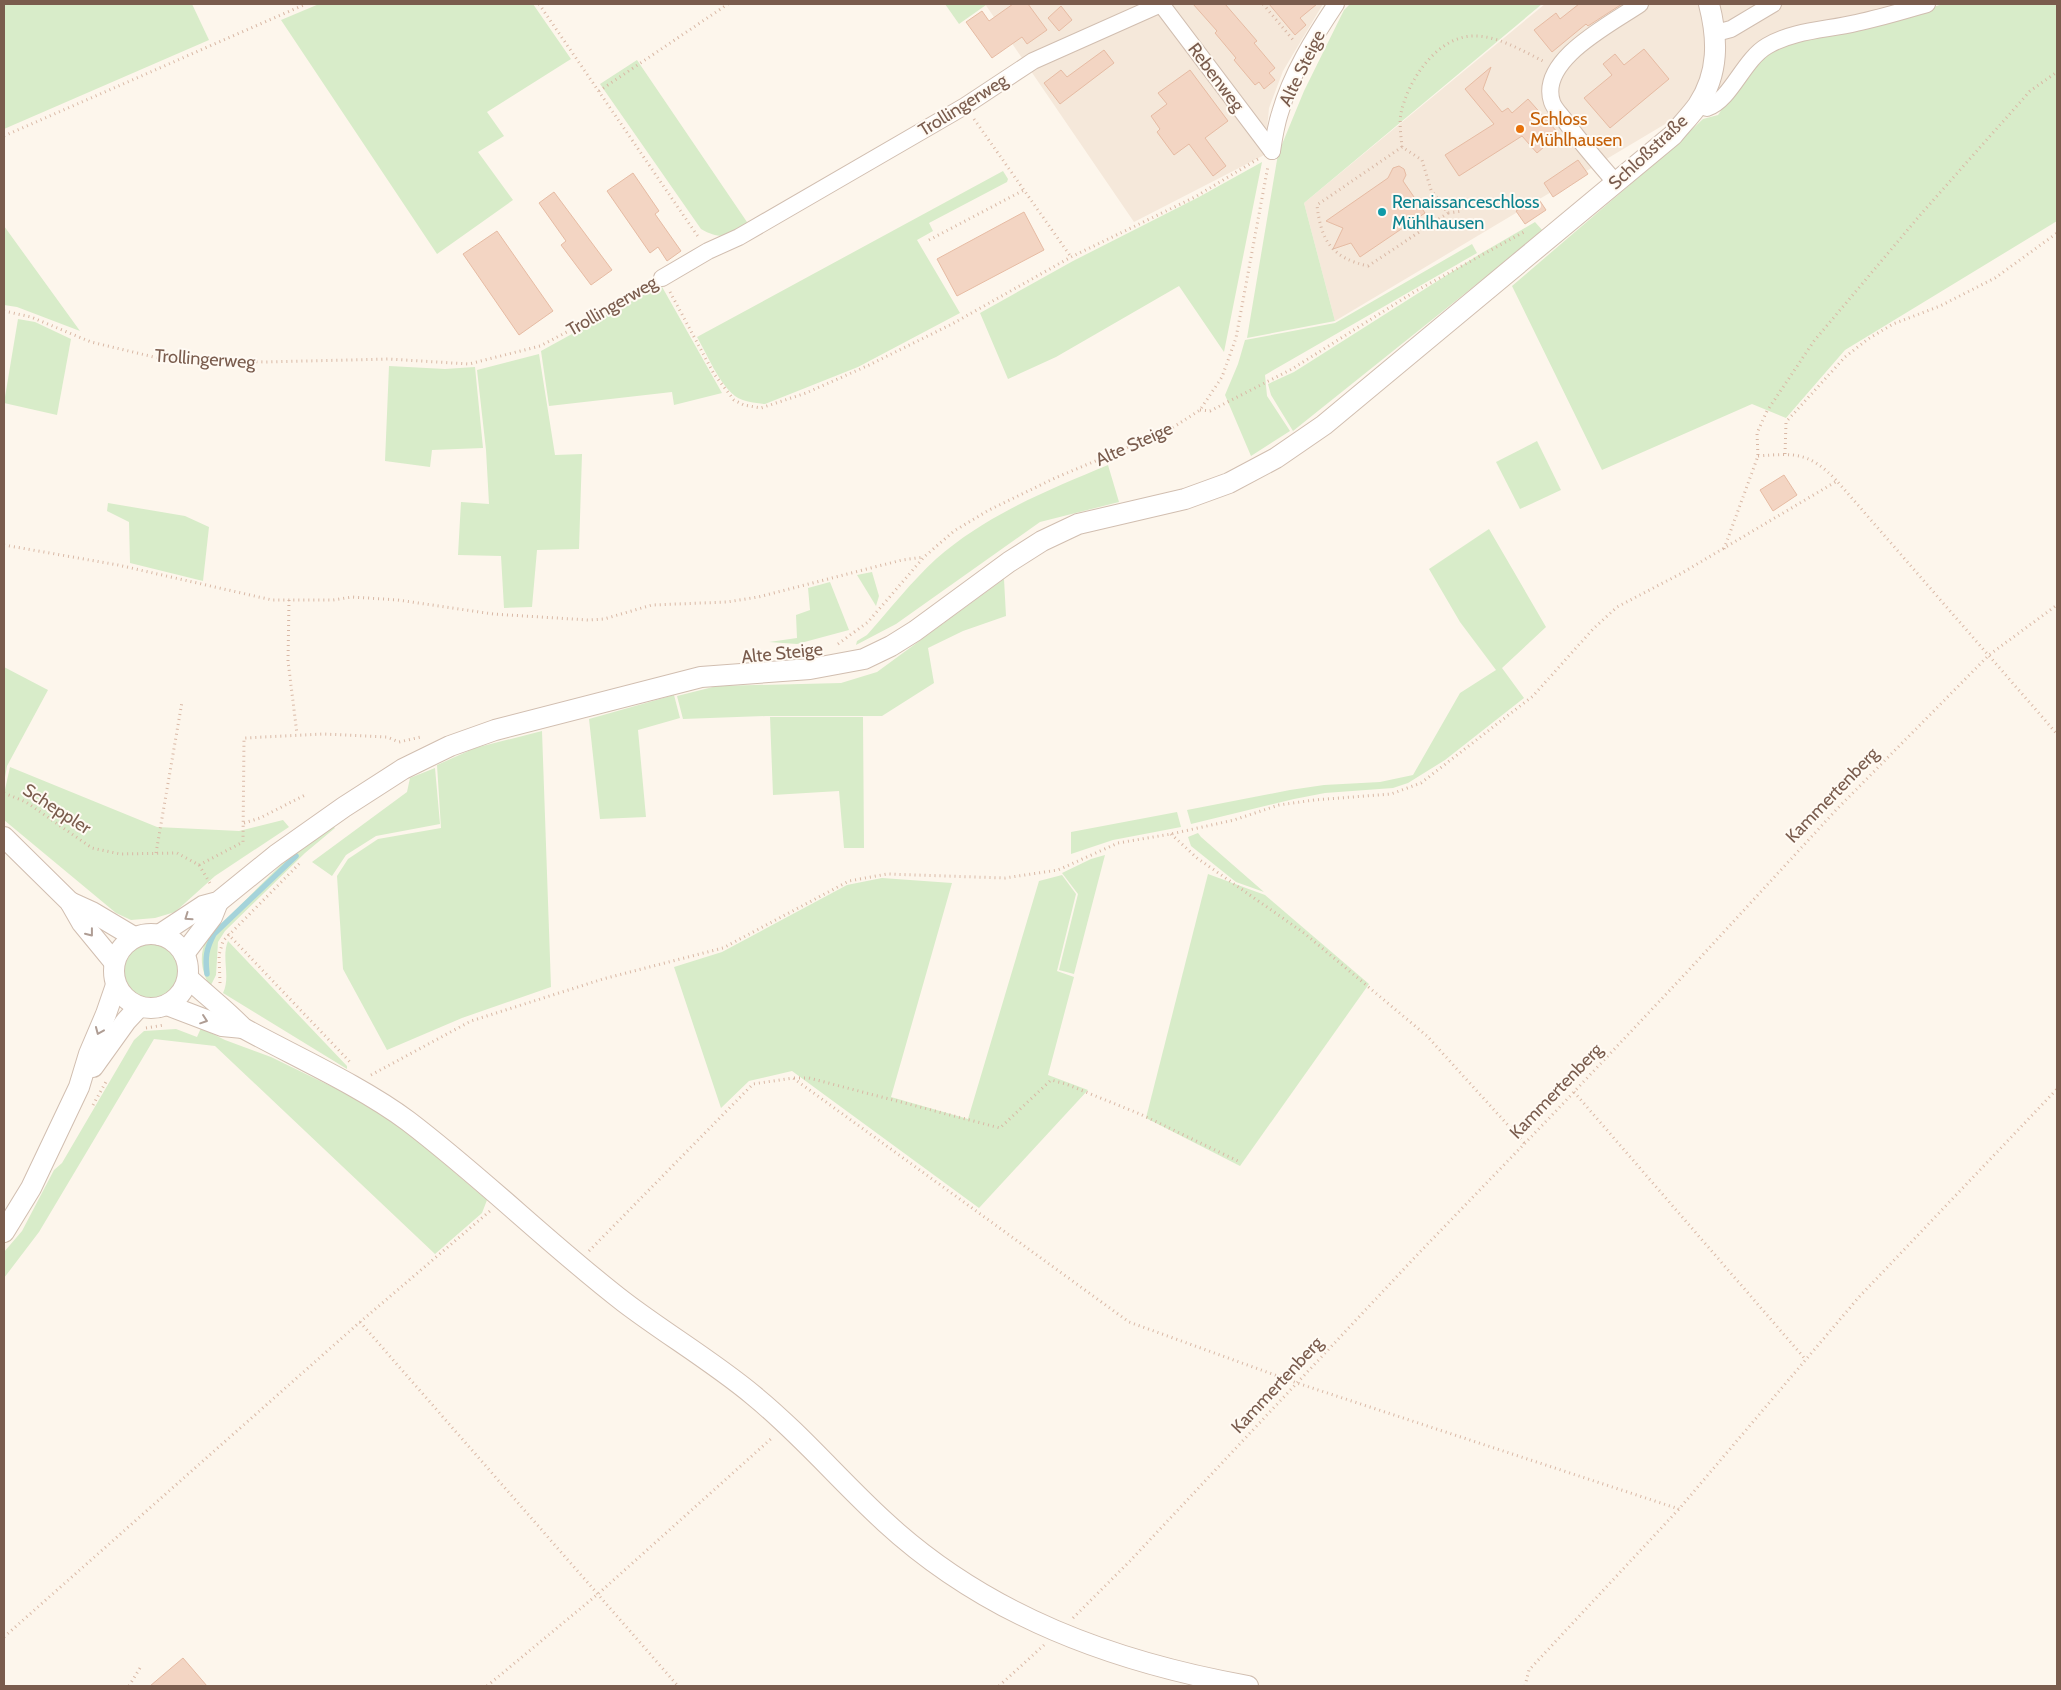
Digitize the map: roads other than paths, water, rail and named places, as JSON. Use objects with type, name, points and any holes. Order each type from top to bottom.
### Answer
[{"type":"street","name":"Rebenweg","points":[[1161,4],[1272,151]]},
{"type":"street","name":"Trollingerweg","points":[[662,278],[708,251],[739,237],[966,106],[1033,61],[1161,4]]},
{"type":"street","name":"Alte Steige","points":[[1272,151],[1280,112],[1293,80],[1307,50],[1336,4]]},
{"type":"street","points":[[1616,183],[1580,142],[1552,103],[1550,84],[1556,68],[1572,50],[1640,4]]},
{"type":"street","name":"Schloßstraße","points":[[218,902],[276,855],[344,807],[403,769],[450,746],[495,730],[701,677],[810,669],[864,659],[915,631],[1042,541],[1078,524],[1185,499],[1229,482],[1276,458],[1324,425],[1673,135],[1698,105],[1711,76],[1716,33],[1709,4]]},
{"type":"street","points":[[1716,33],[1731,29],[1773,4]]},
{"type":"street","points":[[1698,105],[1707,108],[1717,103],[1750,60],[1766,46],[1778,40],[1858,23],[1926,4]]},
{"type":"street","points":[[4,837],[70,902],[82,923],[114,962]]},
{"type":"street","points":[[70,902],[92,912],[134,937]]},
{"type":"street","points":[[159,934],[203,906],[218,902]]},
{"type":"street","points":[[184,954],[212,917],[218,902]]},
{"type":"street","points":[[146,934],[159,934],[169,938],[178,945],[184,954],[188,966],[188,978],[184,989],[168,1005],[154,1009],[139,1007],[129,1002],[116,985],[113,973],[114,962],[122,948],[134,937],[146,934]]},
{"type":"street","points":[[188,978],[210,999],[229,1013],[243,1028]]},
{"type":"street","points":[[80,1087],[89,1054],[116,985]]},
{"type":"street","points":[[168,1005],[215,1023],[243,1028],[358,1090],[407,1120],[576,1264],[625,1303],[750,1392],[787,1424],[886,1523],[948,1572],[1007,1608],[1058,1632],[1125,1658],[1192,1676],[1248,1686]]},
{"type":"street","points":[[4,1232],[31,1188],[80,1087],[117,1033],[139,1007]]},
{"type":"waterway","points":[[207,974],[207,954],[214,934],[296,856]]},
{"type":"place","name":"Schloss Mühlhausen","points":[[1520,129]]},
{"type":"place","name":"Renaissanceschloss Mühlhausen","points":[[1382,212]]}]
